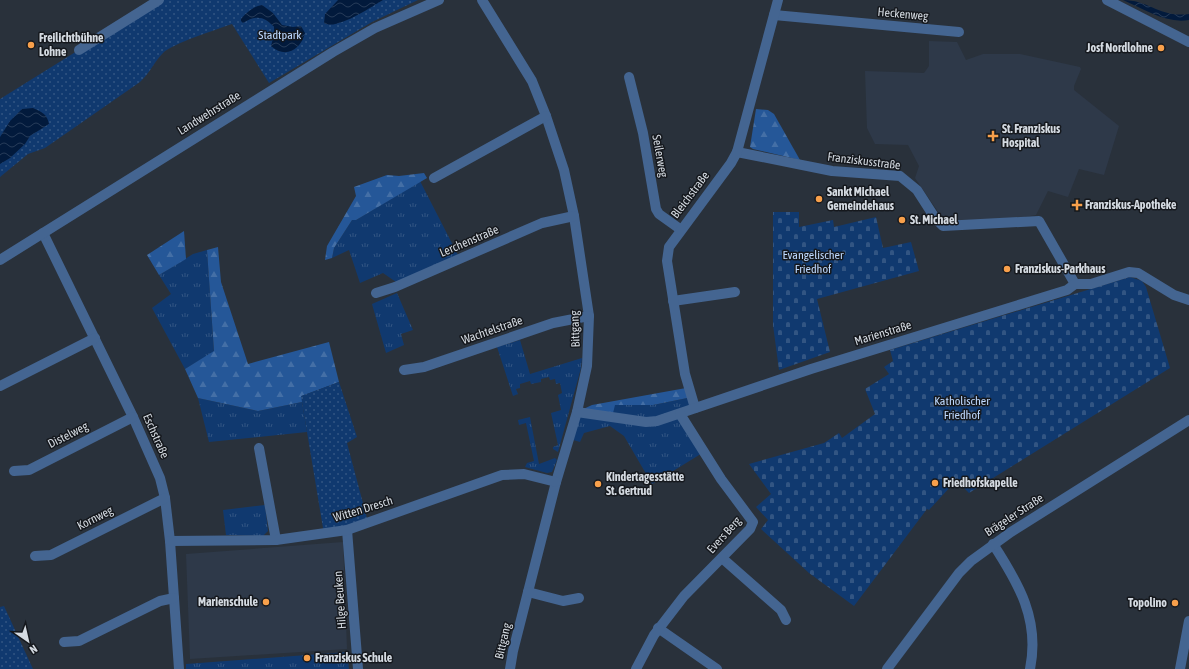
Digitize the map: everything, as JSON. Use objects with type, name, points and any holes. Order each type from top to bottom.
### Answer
[{"type":"street","points":[[78,50],[159,0]]},
{"type":"street","name":"Landwehrstraße","points":[[0,260],[333,52],[376,28],[438,0]]},
{"type":"street","name":"Bittgang","points":[[482,0],[532,81],[546,116],[564,170],[574,216],[589,316],[587,366],[577,412],[556,482],[510,669]]},
{"type":"street","name":"Bleichstraße","points":[[695,408],[685,374],[673,301],[667,261],[669,247],[680,229],[731,163],[737,152],[778,0]]},
{"type":"street","points":[[1107,0],[1189,42]]},
{"type":"street","name":"Heckenweg","points":[[774,15],[959,32]]},
{"type":"street","name":"Seilerweg","points":[[629,77],[643,133],[656,209],[659,214],[680,229]]},
{"type":"street","points":[[434,178],[546,116]]},
{"type":"street","name":"Franziskusstraße","points":[[737,152],[832,171],[900,176],[917,190],[935,218],[943,226],[1039,221],[1075,284]]},
{"type":"street","name":"Lerchenstraße","points":[[376,293],[395,287],[542,223],[574,216]]},
{"type":"street","name":"Eschstraße","points":[[43,233],[133,417],[160,478],[165,498],[170,541],[179,669]]},
{"type":"street","name":"Marienstraße","points":[[577,412],[646,422],[680,414],[826,364],[1067,290],[1075,284],[1091,284],[1129,272],[1138,273],[1174,296],[1189,300]]},
{"type":"street","points":[[673,301],[735,292]]},
{"type":"street","name":"Wachtelstraße","points":[[404,370],[424,368],[553,323],[589,316]]},
{"type":"street","points":[[0,386],[95,338]]},
{"type":"street","name":"Evers Berg","points":[[636,669],[658,628],[684,596],[750,529],[753,522],[722,479],[680,414]]},
{"type":"street","name":"Distelweg","points":[[14,471],[28,470],[133,417]]},
{"type":"street","name":"Brägeler Straße","points":[[887,669],[959,573],[971,561],[993,544],[1189,420]]},
{"type":"street","points":[[259,448],[276,540]]},
{"type":"street","name":"Witten Dresch","points":[[170,541],[276,540],[347,530],[502,475],[524,474],[556,482]]},
{"type":"street","name":"Kornweg","points":[[35,556],[51,555],[165,498]]},
{"type":"street","name":"Hilge Beuken","points":[[347,530],[358,669]]},
{"type":"street","points":[[993,544],[1015,578],[1027,606],[1032,631],[1032,657],[1030,669]]},
{"type":"street","points":[[722,558],[781,610],[786,620]]},
{"type":"street","points":[[528,592],[563,600],[579,598]]},
{"type":"street","points":[[64,642],[79,641],[160,601],[174,598]]},
{"type":"street","points":[[1180,669],[1189,621]]},
{"type":"street","points":[[658,628],[717,669]]},
{"type":"shaded area","name":"St. Franziskus Hospital","points":[[929,41],[957,42],[966,60],[983,54],[1020,54],[1080,67],[1081,69],[1074,86],[1074,90],[1119,126],[1104,175],[1079,169],[1068,197],[1048,191],[1036,215],[1001,221],[945,222],[915,178],[919,166],[908,145],[875,144],[867,128],[865,71],[924,73],[929,66]]},
{"type":"shaded area","name":"Marienschule","points":[[343,542],[347,649],[190,659],[186,554]]},
{"type":"green space","name":"Stadtpark","points":[[159,0],[418,0],[372,22],[269,83],[232,24],[175,45],[163,53],[140,82],[45,148],[28,154],[0,177],[0,99]]},
{"type":"green space","points":[[756,109],[768,110],[774,114],[800,160],[750,147]]},
{"type":"green space","points":[[424,173],[427,178],[356,220],[352,220],[334,248],[332,258],[325,260],[327,246],[356,196],[354,187],[387,175],[399,176]]},
{"type":"green space","points":[[420,181],[458,255],[396,282],[383,273],[360,283],[349,250],[332,258],[334,248],[352,220],[356,220]]},
{"type":"green space","name":"Evangelischer Friedhof","points":[[773,212],[799,212],[799,227],[833,220],[834,227],[876,217],[883,248],[911,242],[919,271],[817,299],[830,352],[779,370],[773,325]]},
{"type":"green space","points":[[184,231],[186,259],[159,275],[147,255]]},
{"type":"green space","points":[[218,247],[221,282],[248,364],[329,342],[339,382],[302,396],[302,402],[258,411],[198,398],[185,369],[214,351],[207,250]]},
{"type":"green space","points":[[207,250],[214,352],[185,369],[152,308],[171,294],[159,275],[193,254]]},
{"type":"green space","name":"Katholischer Friedhof","points":[[1130,277],[1142,281],[1146,287],[1170,368],[969,493],[961,485],[952,485],[929,510],[927,509],[854,606],[809,573],[761,529],[768,520],[756,507],[771,494],[749,464],[824,443],[839,433],[842,438],[875,414],[865,389],[889,374],[884,367],[893,361],[890,350]]},
{"type":"green space","points":[[397,293],[413,330],[401,334],[404,345],[386,353],[372,304]]},
{"type":"green space","points":[[520,340],[530,374],[582,358],[581,368],[558,452],[553,449],[553,447],[558,445],[551,413],[561,410],[558,395],[562,393],[560,383],[556,384],[555,379],[550,380],[549,377],[541,379],[541,382],[531,384],[530,381],[520,384],[520,388],[516,389],[518,394],[513,396],[497,347]]},
{"type":"green space","points":[[339,382],[357,437],[347,443],[368,522],[324,534],[301,396]]},
{"type":"green space","points":[[686,388],[692,397],[653,405],[615,405],[612,417],[577,412],[592,405]]},
{"type":"green space","points":[[692,397],[695,408],[680,414],[704,452],[652,484],[624,436],[610,426],[584,433],[580,442],[570,439],[577,412],[615,405],[653,405]]},
{"type":"green space","points":[[198,398],[258,411],[302,402],[307,432],[209,442]]},
{"type":"green space","points":[[530,417],[539,464],[555,458],[557,460],[552,472],[547,473],[525,467],[527,463],[534,461],[526,423],[519,425],[518,420]]},
{"type":"green space","points":[[265,505],[268,531],[263,536],[226,535],[223,510]]},
{"type":"green space","points":[[4,606],[33,669],[0,669],[0,607]]},
{"type":"green space","name":"Franziskus Schule","points":[[347,652],[349,669],[186,669],[186,664]]},
{"type":"water","points":[[338,0],[383,0],[345,21],[329,25],[324,23],[325,14]]},
{"type":"water","points":[[1123,0],[1140,3],[1170,14],[1189,14],[1189,20],[1180,21],[1164,18]]},
{"type":"water","points":[[262,5],[273,13],[282,25],[293,27],[301,26],[305,33],[303,39],[292,51],[282,52],[271,46],[274,27],[267,21],[256,18],[243,23],[241,21],[245,14],[250,10]]},
{"type":"water","points":[[33,108],[44,114],[49,124],[30,136],[25,144],[10,158],[0,164],[0,137],[10,121],[22,109]]},
{"type":"place","name":"Freilichtbühne Lohne","points":[[31,45]]},
{"type":"place","name":"Josf Nordlohne","points":[[1161,48]]},
{"type":"place","name":"St. Franziskus Hospital","points":[[993,136]]},
{"type":"place","name":"Sankt Michael Gemeindehaus","points":[[819,199]]},
{"type":"place","name":"Franziskus-Apotheke","points":[[1077,205]]},
{"type":"place","name":"St. Michael","points":[[902,220]]},
{"type":"place","name":"Franziskus-Parkhaus","points":[[1007,269]]},
{"type":"place","name":"Friedhofskapelle","points":[[935,483]]},
{"type":"place","name":"Kindertagesstätte St. Gertrud","points":[[598,484]]},
{"type":"place","name":"Marienschule","points":[[266,602]]},
{"type":"place","name":"Topolino","points":[[1175,603]]},
{"type":"place","name":"Franziskus Schule","points":[[307,658]]}]
